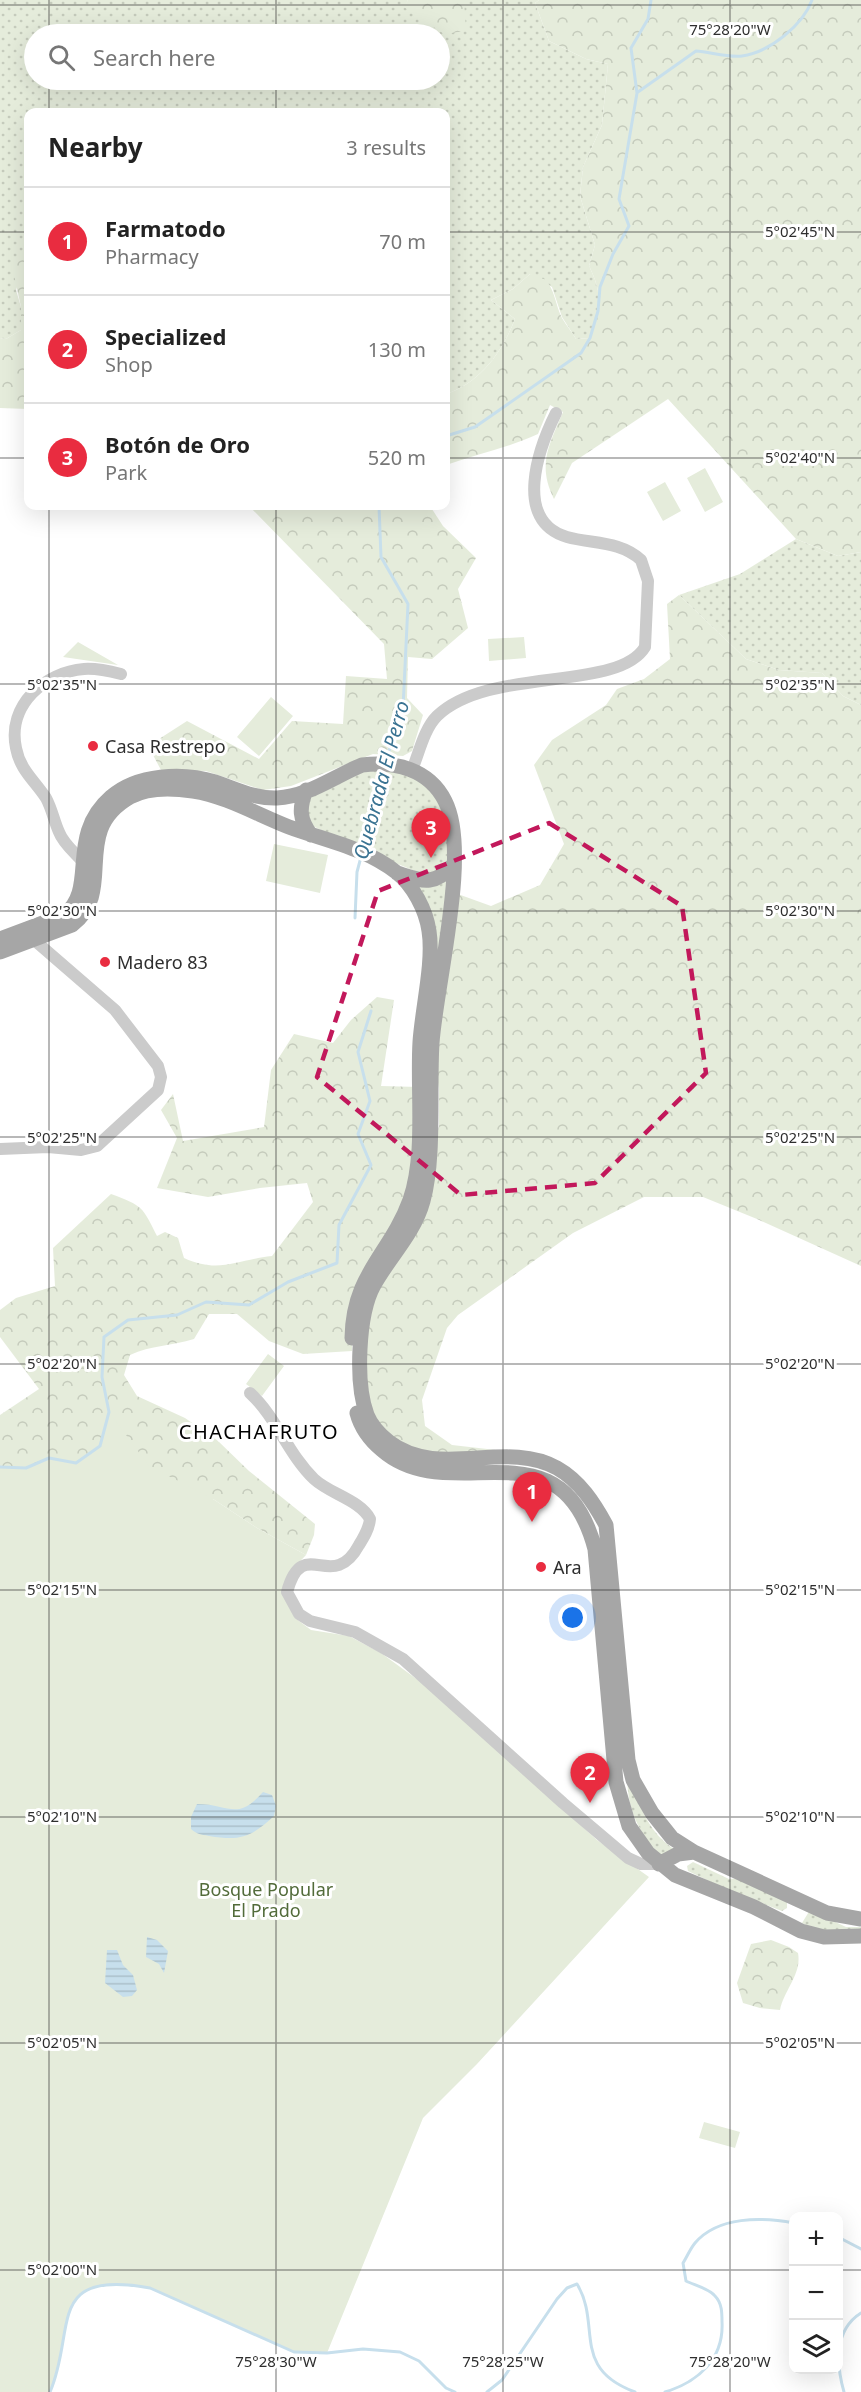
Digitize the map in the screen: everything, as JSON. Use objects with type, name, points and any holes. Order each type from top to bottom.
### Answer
[{"type":"main road","points":[[0,939],[64,915],[72,908],[81,891],[84,838],[99,809],[112,796],[134,782],[164,777],[198,778],[266,798],[294,795],[350,770],[374,764],[397,765],[426,778],[444,799],[450,813],[454,864],[446,952],[432,1044],[428,1175],[423,1200],[413,1228],[374,1285],[368,1300],[362,1328],[360,1378],[368,1416],[381,1436],[413,1457],[434,1460],[503,1458],[546,1464],[576,1482],[596,1506],[606,1525],[610,1548],[614,1622],[628,1760],[633,1780],[652,1814],[672,1838],[694,1852],[827,1913],[861,1919]]},
{"type":"main road","points":[[0,952],[72,925],[89,908],[95,888],[96,839],[102,826],[120,804],[139,793],[172,789],[203,793],[332,841],[397,873],[432,881],[444,876],[454,864]]},
{"type":"main road","points":[[306,790],[300,810],[304,825],[311,835]]},
{"type":"main road","points":[[397,873],[416,897],[425,914],[430,933],[420,1044],[417,1172],[401,1223],[367,1275],[355,1304],[351,1378],[359,1422],[373,1442],[391,1457],[408,1466],[430,1472],[514,1471],[534,1475],[570,1498],[583,1515],[595,1549],[616,1782],[629,1826],[659,1864],[675,1875],[777,1918],[801,1931],[824,1937],[861,1936]]},
{"type":"main road","points":[[659,1864],[678,1854],[694,1852]]},
{"type":"main road","points":[[777,1918],[788,1910],[792,1897]]},
{"type":"street","points":[[412,770],[428,729],[436,717],[450,706],[479,692],[504,685],[612,670],[630,662],[645,647],[648,580],[641,560],[610,544],[568,537],[552,530],[542,518],[533,477],[537,457],[556,413]]},
{"type":"street","points":[[82,861],[60,835],[46,798],[22,768],[14,732],[19,713],[29,696],[42,683],[62,673],[86,669],[120,674]]},
{"type":"street","points":[[0,1149],[48,1147],[81,1150],[97,1146],[158,1090],[161,1077],[158,1066],[115,1011],[33,939]]},
{"type":"street","points":[[250,1393],[267,1412],[314,1479],[360,1508],[370,1520],[353,1557],[344,1565],[334,1567],[309,1564],[300,1567],[294,1574],[287,1592],[298,1614],[310,1621],[355,1632],[403,1659],[563,1803],[628,1858],[641,1864],[659,1864]]},
{"type":"highlighted area","points":[[549,823],[682,906],[706,1073],[595,1183],[461,1195],[317,1077],[378,891]]},
{"type":"green space","points":[[0,0],[408,0],[405,7],[462,4],[464,0],[539,0],[535,3],[549,41],[586,59],[608,64],[602,125],[583,167],[580,196],[595,245],[589,266],[597,286],[599,302],[590,338],[576,339],[562,317],[552,287],[530,274],[513,289],[491,300],[515,319],[510,331],[497,354],[480,374],[450,392],[450,108],[24,108],[24,266],[16,290],[21,307],[21,330],[6,339],[0,338]]},
{"type":"green space","points":[[408,0],[464,0],[466,31],[450,33],[450,24],[429,24],[404,7]]},
{"type":"green space","points":[[539,0],[861,0],[861,552],[838,556],[796,539],[668,399],[572,463],[554,499],[546,476],[547,455],[563,412],[550,405],[538,434],[450,464],[450,392],[470,382],[489,364],[504,343],[515,319],[491,300],[513,289],[530,274],[538,276],[549,284],[562,318],[576,339],[590,338],[598,310],[597,286],[589,266],[595,245],[580,196],[583,167],[602,125],[608,64],[586,59],[549,41],[535,3]]},
{"type":"green space","points":[[24,256],[24,409],[0,408],[0,338],[6,339],[21,330],[21,307],[11,261]]},
{"type":"green space","points":[[705,468],[723,502],[705,512],[687,478]]},
{"type":"green space","points":[[665,482],[681,511],[663,521],[647,492]]},
{"type":"green space","points":[[253,510],[433,510],[443,526],[476,558],[458,589],[468,628],[432,659],[408,657],[407,698],[423,715],[412,751],[403,756],[373,754],[291,786],[263,790],[206,771],[161,770],[153,755],[159,739],[187,721],[259,759],[292,721],[343,724],[346,676],[387,679],[384,644]]},
{"type":"green space","points":[[796,539],[838,556],[861,552],[861,705],[843,696],[822,673],[779,670],[746,659],[679,595],[740,574]]},
{"type":"green space","points":[[679,595],[746,659],[779,670],[822,673],[843,696],[861,705],[861,1266],[703,1197],[644,1197],[573,1233],[458,1315],[447,1328],[422,1400],[425,1426],[452,1445],[496,1450],[434,1460],[381,1436],[361,1378],[363,1317],[428,1175],[439,1126],[439,1089],[432,1044],[455,893],[491,906],[540,885],[564,844],[534,765],[552,740],[606,705],[617,689],[644,679],[670,659],[667,604]]},
{"type":"green space","points":[[524,637],[526,658],[489,661],[488,639]]},
{"type":"green space","points":[[78,642],[118,665],[63,657]]},
{"type":"green space","points":[[271,697],[293,716],[259,756],[237,737]]},
{"type":"green space","points":[[369,769],[401,772],[416,777],[428,786],[443,809],[447,823],[449,853],[447,867],[431,876],[424,874],[310,825],[304,809],[310,795]]},
{"type":"green space","points":[[274,844],[328,855],[320,893],[266,881]]},
{"type":"green space","points":[[447,879],[443,934],[434,974],[413,883]]},
{"type":"green space","points":[[377,997],[394,1000],[381,1086],[419,1087],[411,1197],[352,1313],[352,1351],[303,1354],[269,1341],[237,1314],[209,1314],[194,1339],[146,1349],[130,1355],[124,1375],[137,1396],[185,1418],[217,1440],[249,1471],[315,1524],[314,1535],[306,1555],[257,1528],[213,1499],[0,1624],[0,1415],[39,1389],[0,1337],[0,1310],[16,1298],[55,1286],[53,1248],[111,1194],[130,1201],[140,1208],[157,1236],[165,1232],[178,1238],[184,1258],[196,1263],[218,1265],[272,1256],[313,1202],[307,1183],[208,1197],[157,1188],[177,1138],[161,1110],[173,1094],[183,1141],[264,1127],[271,1070],[294,1034],[333,1043],[351,1020]]},
{"type":"green space","points":[[268,1354],[284,1366],[262,1396],[246,1384]]},
{"type":"green space","name":"Bosque Popular El Prado","points":[[109,1412],[149,1466],[213,1499],[257,1528],[306,1555],[289,1573],[282,1593],[295,1618],[311,1630],[349,1636],[381,1653],[433,1691],[597,1840],[649,1877],[477,2064],[423,2118],[327,2353],[294,2352],[150,2288],[116,2284],[93,2287],[79,2296],[70,2309],[58,2369],[50,2392],[0,2392],[0,1467],[26,1468],[49,1458],[76,1463],[100,1446]]},
{"type":"green space","points":[[627,1759],[643,1811],[656,1833],[677,1851],[661,1861],[633,1814],[628,1791]]},
{"type":"green space","points":[[693,1862],[729,1879],[742,1878],[787,1900],[787,1908],[782,1911],[728,1890],[688,1871],[687,1866]]},
{"type":"green space","points":[[810,1910],[846,1927],[861,1927],[861,1933],[817,1930],[802,1923]]},
{"type":"green space","points":[[771,1940],[798,1953],[799,1961],[795,1975],[780,2010],[743,2003],[737,1983],[751,1944]]},
{"type":"green space","points":[[704,2122],[740,2132],[735,2148],[699,2138]]},
{"type":"water","points":[[263,1792],[272,1795],[276,1806],[274,1816],[251,1833],[229,1838],[199,1834],[191,1829],[191,1817],[197,1804],[239,1809],[246,1807]]},
{"type":"water","points":[[147,1937],[157,1940],[168,1951],[164,1973],[159,1964],[146,1957]]},
{"type":"water","points":[[107,1950],[117,1950],[123,1965],[133,1975],[137,1990],[132,1996],[123,1997],[105,1983]]},
{"type":"waterway","name":"Quebrada El Perro","points":[[450,435],[475,427],[581,353],[590,338],[598,311],[600,287],[613,254],[629,226],[619,199],[637,93],[631,48],[648,19],[651,0]]},
{"type":"waterway","points":[[638,92],[696,51],[725,56],[742,56],[763,49],[793,28],[812,0]]},
{"type":"waterway","name":"Quebrada El Perro","points":[[379,510],[381,557],[408,604],[403,708],[386,760]]},
{"type":"waterway","name":"Quebrada El Perro","points":[[363,847],[384,770]]},
{"type":"waterway","name":"Quebrada El Perro","points":[[355,918],[357,872],[361,857]]},
{"type":"waterway","name":"Quebrada El Perro","points":[[0,1467],[26,1468],[49,1458],[76,1463],[100,1446],[109,1412],[102,1377],[104,1337],[128,1320],[177,1315],[206,1302],[249,1305],[288,1282],[337,1263],[339,1225],[371,1165],[358,1134],[370,1101],[358,1052],[371,1011]]},
{"type":"waterway","points":[[665,2392],[677,2388],[698,2375],[714,2358],[719,2347],[722,2312],[720,2305],[709,2291],[686,2281],[683,2263],[693,2245],[705,2234],[728,2223],[755,2220],[789,2222]]},
{"type":"waterway","points":[[843,2240],[861,2249]]},
{"type":"waterway","points":[[50,2392],[58,2369],[70,2309],[79,2296],[93,2287],[116,2284],[150,2288],[294,2352],[327,2353],[363,2349],[400,2352],[419,2361],[446,2388],[455,2392]]},
{"type":"waterway","points":[[487,2392],[502,2380],[557,2299],[567,2288],[577,2284],[584,2299],[595,2358],[602,2371],[615,2382],[635,2392]]},
{"type":"waterway","points":[[844,2392],[839,2370],[839,2348],[846,2329],[861,2313]]},
{"type":"place","name":"Casa Restrepo","points":[[93,746]]},
{"type":"place","name":"Botón de Oro","points":[[431,858]]},
{"type":"place","name":"Madero 83","points":[[105,962]]},
{"type":"place","name":"Farmatodo","points":[[532,1522]]},
{"type":"place","name":"Ara","points":[[541,1567]]},
{"type":"place","name":"Specialized","points":[[590,1803]]},
{"type":"district","name":"CHACHAFRUTO","points":[[259,1431]]}]
